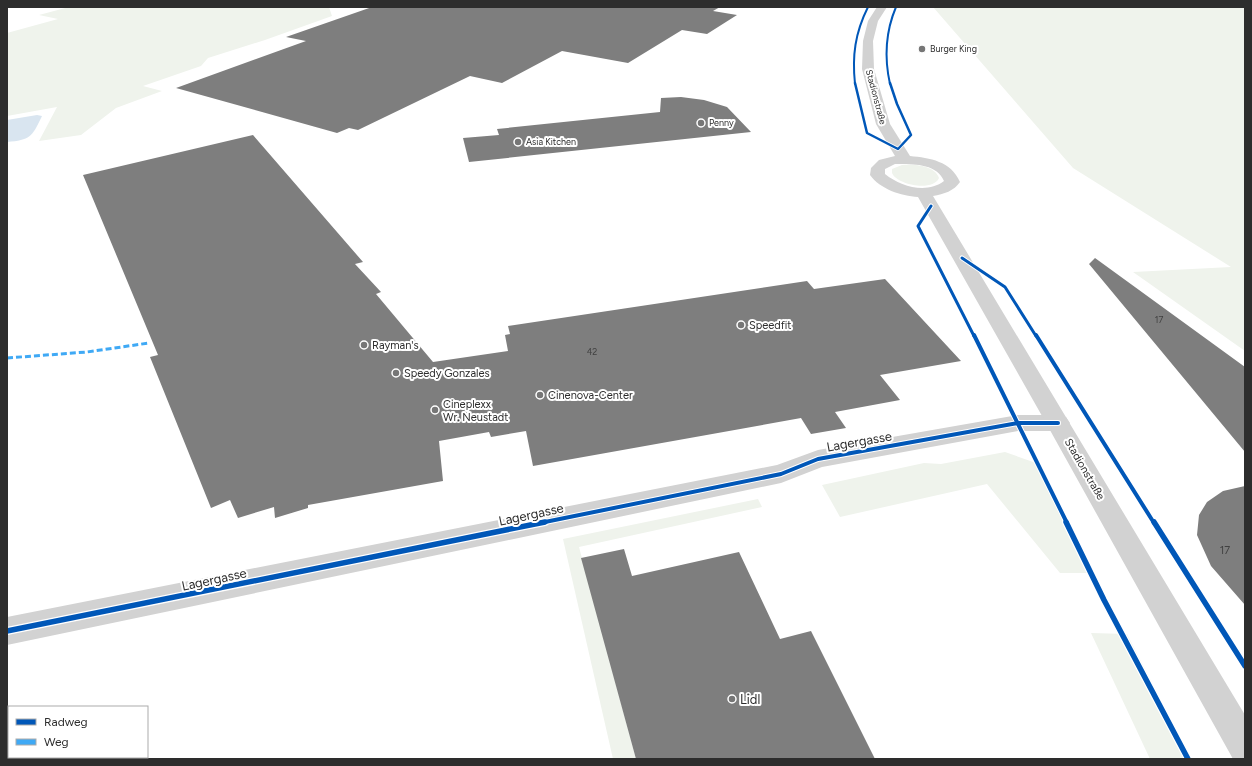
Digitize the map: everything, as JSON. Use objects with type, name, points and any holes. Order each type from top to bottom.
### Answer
[{"type":"street","name":"Stadionstraße","points":[[882,7],[873,21],[868,41],[868,69],[883,124],[905,160]]},
{"type":"street","points":[[894,160],[905,160],[933,165],[946,171],[951,176],[952,182],[947,188],[937,191],[922,192],[895,187],[883,180],[878,174],[878,168],[884,163],[894,160]]},
{"type":"street","name":"Stadionstraße","points":[[922,192],[1245,746]]},
{"type":"street","name":"Lagergasse","points":[[7,631],[781,474],[818,458],[1018,423],[1058,423]]},
{"type":"shaded area","points":[[69,7],[329,7],[332,16],[265,40],[208,58],[201,66],[143,86],[162,91],[116,108],[81,135],[39,141],[57,107],[7,116],[7,33],[58,19],[39,15]]},
{"type":"shaded area","points":[[933,7],[1245,7],[1245,351],[1133,272],[1231,267],[1073,168]]},
{"type":"shaded area","points":[[37,115],[42,116],[33,133],[21,140],[7,142],[7,120]]},
{"type":"shaded area","points":[[902,165],[923,166],[933,170],[939,178],[930,185],[923,186],[907,184],[895,177],[892,173],[892,169]]},
{"type":"shaded area","points":[[1005,452],[1036,463],[1094,573],[1060,573],[987,484],[840,517],[822,485],[924,463],[941,464]]},
{"type":"shaded area","points":[[758,499],[762,507],[579,547],[636,759],[613,759],[563,539]]},
{"type":"shaded area","points":[[1091,633],[1127,634],[1191,759],[1150,759]]},
{"type":"building","points":[[372,7],[720,7],[713,11],[737,15],[707,34],[682,30],[628,63],[562,51],[502,83],[470,76],[358,130],[349,128],[337,133],[176,88],[306,41],[286,37]]},
{"type":"building","points":[[681,97],[704,100],[727,107],[751,132],[469,162],[463,138],[499,135],[497,129],[660,112],[661,98]]},
{"type":"building","name":"Cinenova-Center","points":[[253,135],[363,262],[355,264],[381,292],[376,294],[433,362],[508,351],[505,335],[510,334],[508,326],[807,281],[814,289],[885,279],[961,361],[880,375],[900,400],[835,412],[846,428],[811,434],[801,418],[533,466],[526,431],[491,437],[489,432],[439,441],[443,481],[308,505],[308,508],[275,518],[274,507],[238,518],[230,500],[211,508],[150,357],[158,355],[83,175]]},
{"type":"building","points":[[1095,258],[1245,367],[1245,452],[1089,264]]},
{"type":"building","points":[[1245,486],[1245,605],[1211,566],[1197,535],[1199,515],[1207,502],[1223,491]]},
{"type":"building","name":"Lidl","points":[[624,549],[632,576],[739,552],[780,639],[811,631],[875,759],[636,759],[581,558]]},
{"type":"marked path","points":[[7,358],[87,352],[149,343]]},
{"type":"cycle path","points":[[868,7],[856,37],[854,53],[855,85],[858,101],[867,133],[898,149],[911,135],[903,120],[891,88],[887,72],[886,40],[889,23],[896,7]]},
{"type":"cycle path","points":[[931,206],[918,226],[1018,423],[1104,600],[1188,759]]},
{"type":"cycle path","points":[[962,258],[1005,287],[1245,666]]},
{"type":"cycle path","points":[[7,631],[781,474],[818,459],[1018,423],[1058,423]]},
{"type":"place","name":"Burger King","points":[[922,49]]},
{"type":"place","name":"Penny","points":[[701,123]]},
{"type":"place","name":"Asia Kitchen","points":[[518,142]]},
{"type":"place","name":"Speedfit","points":[[741,325]]},
{"type":"place","name":"Rayman's","points":[[364,345]]},
{"type":"place","name":"Speedy Gonzales","points":[[396,373]]},
{"type":"place","name":"Cinenova-Center","points":[[540,395]]},
{"type":"place","name":"Cineplexx Wr. Neustadt","points":[[435,410]]},
{"type":"place","name":"Lidl","points":[[732,699]]}]
